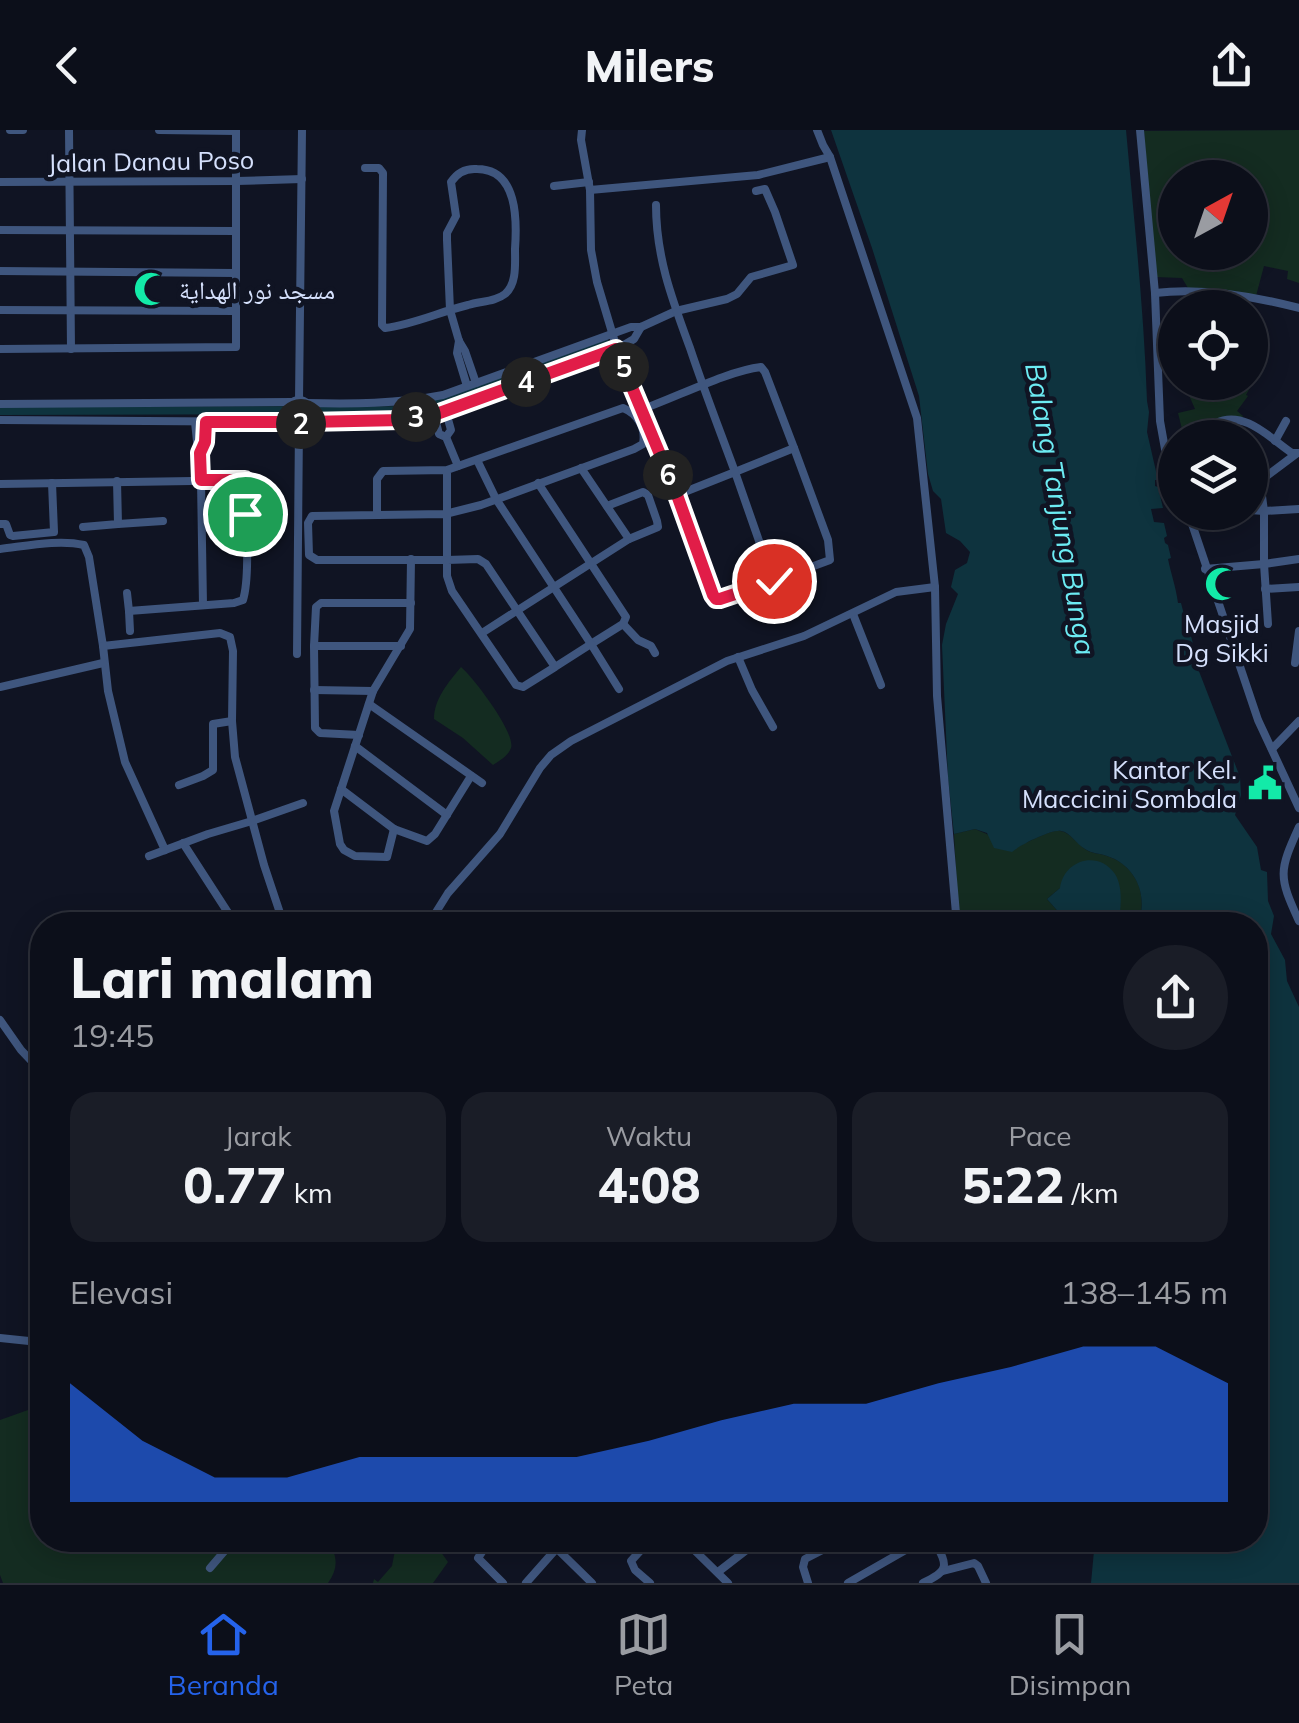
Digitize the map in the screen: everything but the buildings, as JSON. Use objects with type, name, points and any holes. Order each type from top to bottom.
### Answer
[{"type":"street","points":[[10,130],[23,130]]},
{"type":"street","points":[[68,130],[70,349]]},
{"type":"street","points":[[0,349],[236,347],[236,131],[159,130]]},
{"type":"street","points":[[299,403],[302,130]]},
{"type":"street","points":[[582,130],[590,186],[592,261],[616,349],[640,410],[677,495],[714,598],[827,562],[828,540],[763,368],[640,410]]},
{"type":"street","points":[[818,130],[914,406],[935,587],[936,678],[956,912]]},
{"type":"street","points":[[1140,130],[1155,293],[1160,420]]},
{"type":"street","points":[[554,186],[758,175],[830,157]]},
{"type":"street","points":[[366,168],[381,169],[383,173],[383,328],[414,323],[450,310],[494,299],[510,288],[516,210],[505,184],[490,170],[474,168],[458,174],[451,182],[456,216],[447,240],[450,310],[458,340],[457,353],[472,385]]},
{"type":"street","name":"Jalan Danau Poso","points":[[0,182],[302,179]]},
{"type":"street","points":[[0,404],[394,402],[443,394],[676,311],[727,299],[751,277],[793,266],[765,189],[756,191]]},
{"type":"street","points":[[656,205],[660,259],[676,311],[774,581]]},
{"type":"street","points":[[0,230],[235,231]]},
{"type":"street","points":[[0,271],[235,274]]},
{"type":"street","points":[[1155,293],[1229,294],[1299,308]]},
{"type":"street","points":[[0,310],[236,311]]},
{"type":"street","points":[[0,420],[402,420],[446,412],[616,349],[634,338],[641,326]]},
{"type":"street","points":[[299,403],[311,412],[299,421]]},
{"type":"street","points":[[299,403],[287,412],[299,421]]},
{"type":"street","points":[[377,514],[378,479],[383,471],[447,470],[622,408],[634,414],[644,434],[640,446],[496,499],[446,514],[312,516],[308,523],[309,555],[317,560],[482,561],[556,667]]},
{"type":"street","points":[[446,412],[450,430],[446,437]]},
{"type":"street","points":[[434,415],[439,434],[446,437],[458,466]]},
{"type":"street","points":[[297,654],[299,421]]},
{"type":"street","points":[[1275,441],[1286,421]]},
{"type":"street","points":[[195,422],[200,453],[202,604]]},
{"type":"street","points":[[200,453],[206,422]]},
{"type":"street","points":[[1268,436],[1297,454],[1268,475]]},
{"type":"street","points":[[677,495],[794,448]]},
{"type":"street","points":[[476,460],[496,499],[620,689]]},
{"type":"street","points":[[581,468],[629,539]]},
{"type":"street","points":[[447,470],[449,584],[518,687],[528,685],[624,624],[626,616],[538,484]]},
{"type":"street","points":[[128,611],[234,604],[243,600],[245,480]]},
{"type":"street","points":[[0,484],[258,480]]},
{"type":"street","points":[[117,482],[118,524]]},
{"type":"street","points":[[0,524],[6,524],[14,536],[54,532],[52,483]]},
{"type":"street","points":[[482,633],[591,562],[658,525],[648,495],[643,492],[607,506]]},
{"type":"street","points":[[1268,511],[1299,509]]},
{"type":"street","points":[[83,526],[163,522]]},
{"type":"street","points":[[1194,530],[1258,720],[1299,808]]},
{"type":"street","points":[[1264,530],[1268,624]]},
{"type":"street","points":[[0,550],[84,545],[90,557],[104,664],[127,768],[165,850]]},
{"type":"street","points":[[394,829],[387,857],[355,856],[340,844],[334,816],[373,691],[410,629],[411,559]]},
{"type":"street","points":[[1206,568],[1299,559]]},
{"type":"street","points":[[436,912],[506,824],[540,768],[570,741],[738,657],[804,636],[896,592],[935,587]]},
{"type":"street","points":[[1266,589],[1299,587]]},
{"type":"street","points":[[127,593],[130,631]]},
{"type":"street","points":[[358,735],[317,731],[314,611],[318,604],[410,603]]},
{"type":"street","points":[[853,614],[881,685]]},
{"type":"street","points":[[624,624],[655,652]]},
{"type":"street","points":[[1293,663],[1299,632]]},
{"type":"street","points":[[103,646],[225,633],[230,638],[236,761],[280,912]]},
{"type":"street","points":[[314,646],[402,646]]},
{"type":"street","points":[[738,657],[773,727]]},
{"type":"street","points":[[0,687],[104,664]]},
{"type":"street","points":[[314,690],[373,691]]},
{"type":"street","points":[[368,704],[482,783]]},
{"type":"street","points":[[178,785],[213,770],[213,724],[232,721]]},
{"type":"street","points":[[1272,749],[1299,721]]},
{"type":"street","points":[[355,746],[447,815]]},
{"type":"street","points":[[341,789],[394,829],[428,841],[471,776]]},
{"type":"street","points":[[149,856],[302,803]]},
{"type":"street","points":[[1299,827],[1282,872],[1299,921]]},
{"type":"street","points":[[183,843],[228,912]]},
{"type":"street","points":[[0,1020],[30,1059]]},
{"type":"street","points":[[0,1338],[30,1339]]},
{"type":"street","points":[[210,1568],[224,1552]]},
{"type":"street","points":[[482,1552],[478,1558],[502,1583]]},
{"type":"street","points":[[541,1583],[529,1579],[554,1552]]},
{"type":"street","points":[[558,1552],[592,1583]]},
{"type":"street","points":[[639,1552],[630,1561],[650,1583]]},
{"type":"street","points":[[697,1552],[728,1583]]},
{"type":"street","points":[[718,1572],[744,1552]]},
{"type":"street","points":[[808,1583],[803,1567],[806,1559],[819,1552]]},
{"type":"street","points":[[848,1583],[903,1552]]},
{"type":"street","points":[[940,1552],[944,1571]]},
{"type":"street","points":[[923,1583],[944,1571],[974,1563],[986,1583]]},
{"type":"green space","points":[[1299,130],[1299,283],[1287,279],[1288,271],[1268,267],[1268,160],[1158,160],[1158,270],[1263,270],[1258,290],[1188,288],[1182,278],[1155,277],[1144,131]]},
{"type":"green space","points":[[1191,400],[1245,400],[1237,411],[1243,416],[1241,420],[1180,420],[1178,413],[1195,409]]},
{"type":"green space","points":[[461,667],[492,706],[511,741],[508,753],[493,765],[434,719],[439,698]]},
{"type":"green space","points":[[975,829],[1017,847],[1051,832],[1067,833],[1087,851],[1116,860],[1131,872],[1139,888],[1141,912],[1099,912],[1060,888],[1047,899],[1058,912],[958,912],[954,834]]},
{"type":"green space","points":[[30,1409],[30,1552],[333,1552],[336,1561],[332,1577],[328,1583],[3,1583],[0,1420]]},
{"type":"green space","points":[[395,1552],[441,1552],[448,1562],[433,1583],[373,1583],[392,1566]]},
{"type":"water","name":"Balang Tanjung Bunga","points":[[831,130],[1126,130],[1144,333],[1147,432],[1158,480],[1158,508],[1151,509],[1158,530],[1166,530],[1169,565],[1195,661],[1240,777],[1241,795],[1235,815],[1257,847],[1261,870],[1267,872],[1268,901],[1274,916],[1271,934],[1285,960],[1287,981],[1299,1007],[1299,1583],[1091,1583],[1094,1552],[1268,1552],[1268,912],[1141,912],[1139,888],[1131,872],[1116,860],[1088,851],[1061,831],[1012,852],[994,848],[987,833],[975,829],[954,834],[942,645],[958,594],[951,587],[955,570],[967,563],[970,552],[946,533],[941,499],[933,491],[928,474],[919,396]]},
{"type":"water","points":[[1092,860],[1108,867],[1120,886],[1120,912],[1058,912],[1047,899],[1060,888],[1068,870],[1083,861]]},
{"type":"waterway","points":[[0,411],[406,410],[447,401],[605,342]]},
{"type":"place","name":"مسجد نور الهداية","points":[[151,289]]},
{"type":"place","name":"Masjid Dg Sikki","points":[[1222,584]]},
{"type":"place","name":"Kantor Kel. Maccicini Sombala","points":[[1265,783]]},
{"type":"route","points":[[245,514],[245,480],[201,480],[200,453],[206,422],[299,424],[434,415],[616,349],[677,495],[713,595],[720,599],[774,581]]}]
